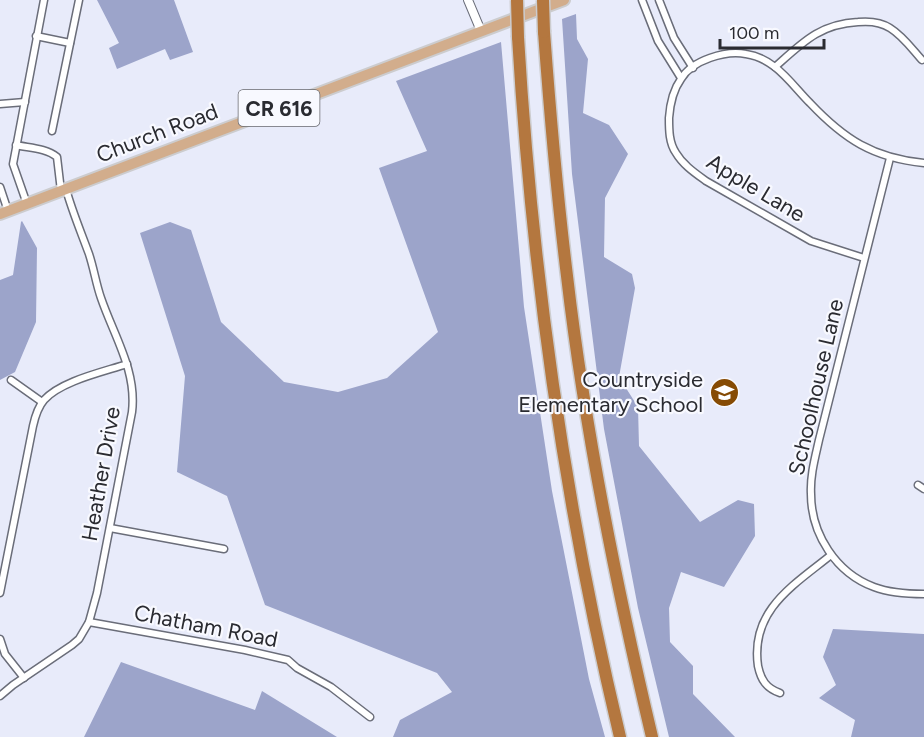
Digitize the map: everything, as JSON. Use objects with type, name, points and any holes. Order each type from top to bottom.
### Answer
[{"type":"highway","points":[[517,0],[532,217],[552,381],[570,495],[620,737]]},
{"type":"highway","points":[[543,0],[558,196],[578,358],[607,529],[652,737]]},
{"type":"main road","name":"Church Road","points":[[4,212],[564,0]]},
{"type":"street","points":[[27,204],[13,164],[44,0]]},
{"type":"street","points":[[52,131],[79,0]]},
{"type":"street","points":[[468,0],[481,32]]},
{"type":"street","points":[[642,0],[658,41],[681,78],[693,68],[712,58],[737,53],[755,56],[776,67],[839,131],[864,148],[890,158],[924,163]]},
{"type":"street","points":[[659,0],[670,30],[693,68]]},
{"type":"street","points":[[776,67],[806,40],[830,26],[859,22],[873,22],[887,26],[900,35],[922,60]]},
{"type":"street","points":[[36,36],[70,43]]},
{"type":"street","name":"Apple Lane","points":[[681,78],[670,107],[670,137],[675,153],[691,170],[802,237],[819,245],[864,258]]},
{"type":"street","points":[[0,105],[25,102]]},
{"type":"street","name":"Heather Drive","points":[[0,696],[72,645],[79,639],[89,622],[132,412],[133,384],[101,299],[90,257],[63,190],[57,157],[51,152],[16,146]]},
{"type":"street","name":"Schoolhouse Lane","points":[[890,158],[819,440],[811,495],[813,514],[821,539],[831,555],[847,571],[867,584],[882,590],[924,594]]},
{"type":"street","points":[[0,187],[4,212]]},
{"type":"street","points":[[0,593],[33,426],[42,402],[50,394],[66,386],[127,364]]},
{"type":"street","points":[[11,380],[42,402]]},
{"type":"street","points":[[110,528],[224,549]]},
{"type":"street","points":[[780,693],[768,689],[759,668],[757,642],[761,627],[768,612],[783,594],[831,555]]},
{"type":"street","name":"Chatham Road","points":[[89,622],[288,660],[297,668],[331,687],[370,717]]},
{"type":"street","points":[[0,639],[5,654],[24,678]]},
{"type":"shaded area","points":[[97,0],[174,0],[193,52],[170,60],[165,49],[117,69],[109,48],[119,43]]},
{"type":"shaded area","points":[[576,14],[577,39],[588,59],[583,113],[609,125],[628,154],[605,198],[604,257],[632,274],[635,288],[619,377],[638,407],[639,446],[700,522],[738,500],[754,504],[755,536],[724,587],[681,572],[669,608],[670,642],[693,666],[693,694],[735,737],[669,737],[638,608],[604,429],[572,174],[562,19]]},
{"type":"shaded area","points":[[501,42],[524,307],[552,491],[589,679],[605,737],[393,737],[400,720],[452,692],[437,673],[265,605],[227,496],[177,472],[185,376],[140,233],[170,222],[191,230],[221,322],[284,382],[338,392],[387,378],[438,332],[379,168],[427,151],[396,81]]},
{"type":"shaded area","points":[[22,221],[37,248],[36,322],[15,372],[0,380],[0,280],[13,275]]},
{"type":"shaded area","points":[[833,629],[924,634],[924,737],[851,737],[855,720],[819,698],[836,685],[823,657]]},
{"type":"shaded area","points":[[121,662],[255,710],[262,691],[337,737],[84,737]]},
{"type":"place","name":"Countryside Elementary School","points":[[724,392]]}]
